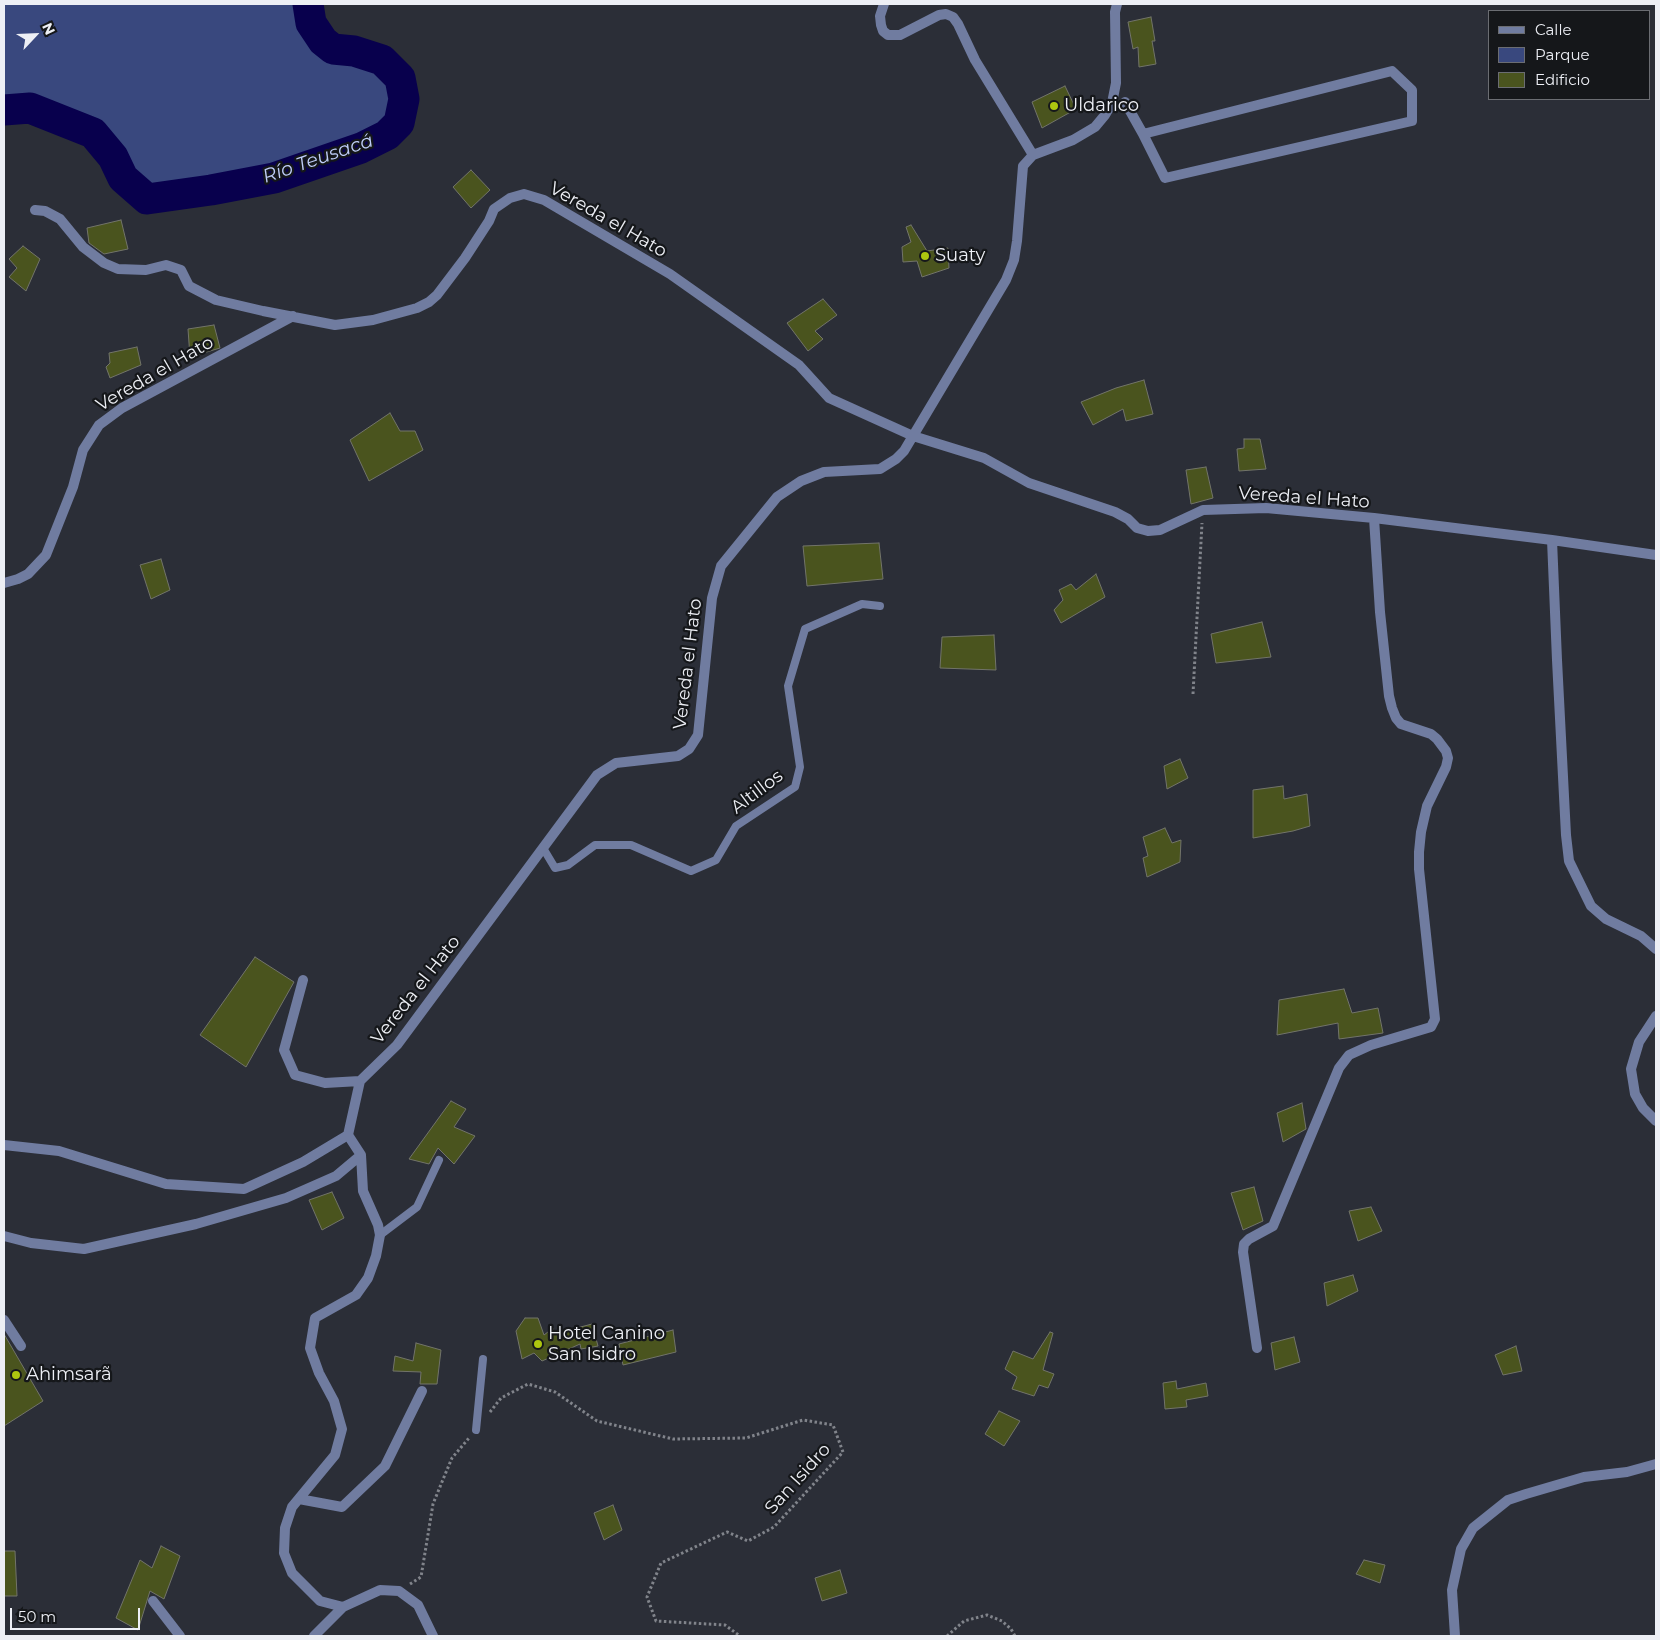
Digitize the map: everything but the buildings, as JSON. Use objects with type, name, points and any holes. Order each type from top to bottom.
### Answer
[{"type":"street","points":[[884,4],[880,16],[881,25],[883,31],[888,35],[900,35],[939,15],[946,14],[958,24],[975,60],[1033,155],[1073,140],[1095,127],[1112,103],[1116,82],[1115,12],[1117,4]]},
{"type":"street","points":[[1116,82],[1165,178],[1412,121],[1412,90],[1392,71],[1143,134]]},
{"type":"street","name":"Vereda el Hato","points":[[360,1081],[397,1045],[597,775],[616,762],[678,756],[689,749],[698,735],[712,598],[721,566],[777,497],[801,481],[824,472],[880,469],[896,459],[904,451],[1006,280],[1014,260],[1017,241],[1024,166],[1033,155]]},
{"type":"street","name":"Vereda el Hato","points":[[35,210],[45,211],[60,219],[83,247],[104,263],[118,269],[146,270],[166,264],[181,270],[188,286],[216,300],[335,325],[373,320],[417,308],[429,302],[437,295],[465,258],[489,221],[494,209],[510,198],[524,194],[544,200],[670,274],[799,365],[829,398],[913,436],[984,458],[1029,484],[1115,512],[1128,519],[1136,528],[1148,531],[1160,530],[1203,510],[1266,508],[1374,518],[1656,555]]},
{"type":"street","name":"Vereda el Hato","points":[[4,583],[28,574],[46,555],[73,487],[83,450],[98,424],[122,408],[293,316]]},
{"type":"street","points":[[1257,1348],[1243,1252],[1244,1244],[1249,1239],[1273,1226],[1339,1068],[1349,1055],[1372,1045],[1431,1027],[1435,1019],[1419,869],[1419,852],[1427,806],[1446,767],[1448,758],[1437,739],[1431,734],[1402,724],[1396,718],[1392,708],[1380,612],[1374,518]]},
{"type":"street","points":[[1552,540],[1560,728],[1569,861],[1590,906],[1606,919],[1642,936],[1656,949]]},
{"type":"street","points":[[303,980],[284,1050],[295,1075],[325,1083],[360,1081],[348,1135],[361,1155],[363,1192],[378,1225],[380,1236],[376,1256],[368,1278],[356,1295],[315,1318],[310,1348],[319,1373],[334,1401],[342,1429],[335,1455],[292,1507],[285,1528],[284,1553],[292,1573],[320,1601],[343,1607]]},
{"type":"street","points":[[1656,1016],[1639,1042],[1632,1068],[1632,1081],[1636,1094],[1643,1108],[1656,1121]]},
{"type":"street","points":[[4,1145],[59,1150],[166,1184],[244,1189],[303,1162],[348,1135]]},
{"type":"street","points":[[4,1236],[31,1243],[84,1249],[196,1224],[286,1198],[336,1176],[361,1155]]},
{"type":"street","points":[[4,1320],[21,1346]]},
{"type":"street","points":[[299,1499],[342,1507],[385,1466],[422,1391]]},
{"type":"street","points":[[1455,1636],[1452,1590],[1461,1550],[1472,1528],[1508,1500],[1584,1477],[1627,1472],[1656,1464]]},
{"type":"street","points":[[314,1636],[343,1607],[380,1590],[399,1591],[418,1606],[433,1636]]},
{"type":"street","points":[[153,1601],[180,1636]]},
{"type":"lane","name":"Altillos","points":[[543,848],[555,868],[568,865],[595,845],[631,845],[691,871],[716,860],[736,826],[795,787],[800,767],[788,686],[805,629],[862,604],[880,606]]},
{"type":"lane","points":[[380,1236],[417,1207],[439,1160]]},
{"type":"lane","points":[[476,1430],[484,1359]]},
{"type":"path","points":[[1193,694],[1203,510]]},
{"type":"path","name":"San Isidro","points":[[399,1591],[422,1577],[433,1504],[452,1458],[501,1398],[528,1384],[555,1392],[597,1421],[673,1439],[746,1438],[803,1420],[832,1426],[843,1452],[774,1527],[748,1541],[727,1532],[661,1563],[647,1597],[656,1621],[725,1626],[740,1636]]},
{"type":"path","points":[[947,1636],[964,1621],[987,1616],[1002,1621],[1011,1629],[1015,1636]]},
{"type":"green space","points":[[4,4],[314,4],[343,58],[381,66],[407,87],[414,111],[360,152],[325,168],[260,185],[202,191],[153,192],[122,173],[96,147],[7,109],[4,110]]},
{"type":"waterway","name":"Río Teusacá","points":[[4,110],[30,108],[93,133],[113,157],[123,178],[147,199],[211,190],[274,178],[361,148],[387,135],[399,123],[404,99],[400,78],[382,60],[354,51],[333,49],[323,41],[311,23],[308,4]]},
{"type":"place","name":"Uldarico","points":[[1054,106]]},
{"type":"place","name":"Suaty","points":[[925,256]]},
{"type":"place","name":"Hotel Canino San Isidro","points":[[538,1344]]},
{"type":"place","name":"Ahimsarã","points":[[16,1375]]}]
